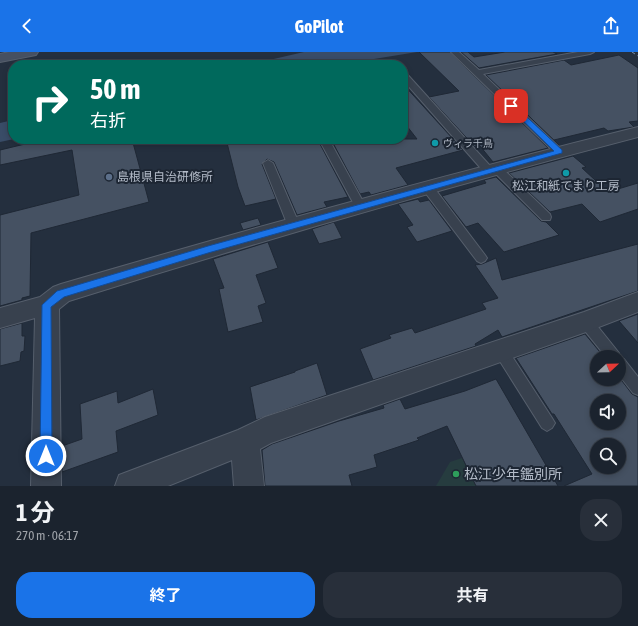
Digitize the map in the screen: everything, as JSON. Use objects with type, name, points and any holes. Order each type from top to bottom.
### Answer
[{"type":"street","points":[[0,58],[31,52]]},
{"type":"street","points":[[0,318],[46,305],[61,294],[294,226],[493,170],[638,132]]},
{"type":"street","points":[[130,486],[245,441],[265,431],[586,322],[638,302]]},
{"type":"street","points":[[46,305],[46,486]]},
{"type":"street","points":[[245,441],[249,486]]},
{"type":"lane","points":[[455,52],[559,152]]},
{"type":"lane","points":[[478,73],[590,52]]},
{"type":"lane","points":[[408,80],[493,170],[546,217]]},
{"type":"lane","points":[[327,144],[361,207]]},
{"type":"lane","points":[[268,163],[294,226]]},
{"type":"lane","points":[[428,188],[481,258]]},
{"type":"lane","points":[[586,322],[608,350]]},
{"type":"lane","points":[[501,351],[547,423]]},
{"type":"lane","points":[[626,373],[638,388]]},
{"type":"green space","name":"松江少年鑑別所","points":[[462,458],[476,486],[436,486],[450,462]]},
{"type":"water","points":[[304,52],[417,52],[368,60],[269,60]]},
{"type":"water","points":[[8,121],[8,140],[0,142],[0,123]]},
{"type":"building","points":[[419,52],[450,52],[548,148],[493,162],[480,146],[475,147],[429,97],[459,91]]},
{"type":"building","points":[[461,52],[468,52],[474,57],[505,52],[553,52],[557,54],[479,68]]},
{"type":"building","points":[[619,55],[638,68],[638,121],[629,122],[634,127],[608,131],[604,128],[554,140],[559,145],[486,75],[564,60],[571,65]]},
{"type":"building","points":[[408,90],[463,150],[396,168],[408,185],[371,195],[369,192],[360,194],[334,144],[408,144],[408,139],[417,139],[408,127]]},
{"type":"building","name":"島根県自治研修所","points":[[25,144],[133,144],[149,202],[31,233],[30,296],[22,298],[22,300],[0,306],[0,215],[79,195],[72,150],[0,165],[0,150]]},
{"type":"building","points":[[227,144],[320,144],[348,197],[324,202],[327,207],[297,215],[274,162],[267,159],[262,164],[276,199],[245,206],[238,187]]},
{"type":"building","points":[[573,156],[586,167],[582,168],[608,192],[638,183],[638,209],[600,222],[582,204],[550,212],[509,173]]},
{"type":"building","points":[[496,177],[541,221],[546,222],[559,235],[504,252],[478,223],[466,227],[442,196],[486,183],[484,180]]},
{"type":"building","points":[[418,199],[420,202],[429,200],[452,231],[417,242],[407,227],[413,225],[398,204]]},
{"type":"building","points":[[258,218],[261,225],[243,230],[240,223]]},
{"type":"building","points":[[334,222],[342,238],[319,244],[312,229]]},
{"type":"building","points":[[268,242],[278,268],[256,275],[266,303],[258,306],[263,322],[228,332],[219,289],[224,288],[213,259]]},
{"type":"building","points":[[638,244],[638,291],[502,337],[498,330],[475,344],[476,346],[373,380],[360,349],[391,338],[389,335],[412,328],[415,333],[486,309],[482,303],[498,298],[475,265],[482,264],[496,258],[502,280]]},
{"type":"building","points":[[638,314],[638,343],[619,321]]},
{"type":"building","points":[[22,323],[22,336],[25,336],[24,351],[21,352],[20,361],[0,366],[0,329]]},
{"type":"building","points":[[585,334],[598,350],[590,350],[590,386],[626,386],[632,394],[638,397],[638,486],[564,486],[592,474],[626,474],[626,438],[590,438],[590,471],[554,414],[552,414],[516,358]]},
{"type":"building","points":[[317,363],[327,395],[256,420],[250,387]]},
{"type":"building","points":[[496,379],[558,486],[476,486],[447,426],[417,438],[419,440],[374,455],[377,467],[349,475],[352,486],[265,486],[262,450],[272,444],[339,421],[384,408],[383,405],[400,399],[405,409],[465,391]]},
{"type":"building","points":[[153,389],[158,415],[116,431],[118,452],[62,472],[62,446],[82,439],[80,404],[117,391],[118,403]]},
{"type":"ferry route","points":[[632,52],[638,56]]},
{"type":"place","name":"ヴィラ千鳥","points":[[435,143]]},
{"type":"place","name":"松江和紙てまり工房","points":[[566,173]]},
{"type":"place","name":"島根県自治研修所","points":[[109,177]]},
{"type":"place","name":"松江少年鑑別所","points":[[456,474]]},
{"type":"route","points":[[46,456],[46,305],[61,294],[208,250],[559,152],[511,106]]}]
